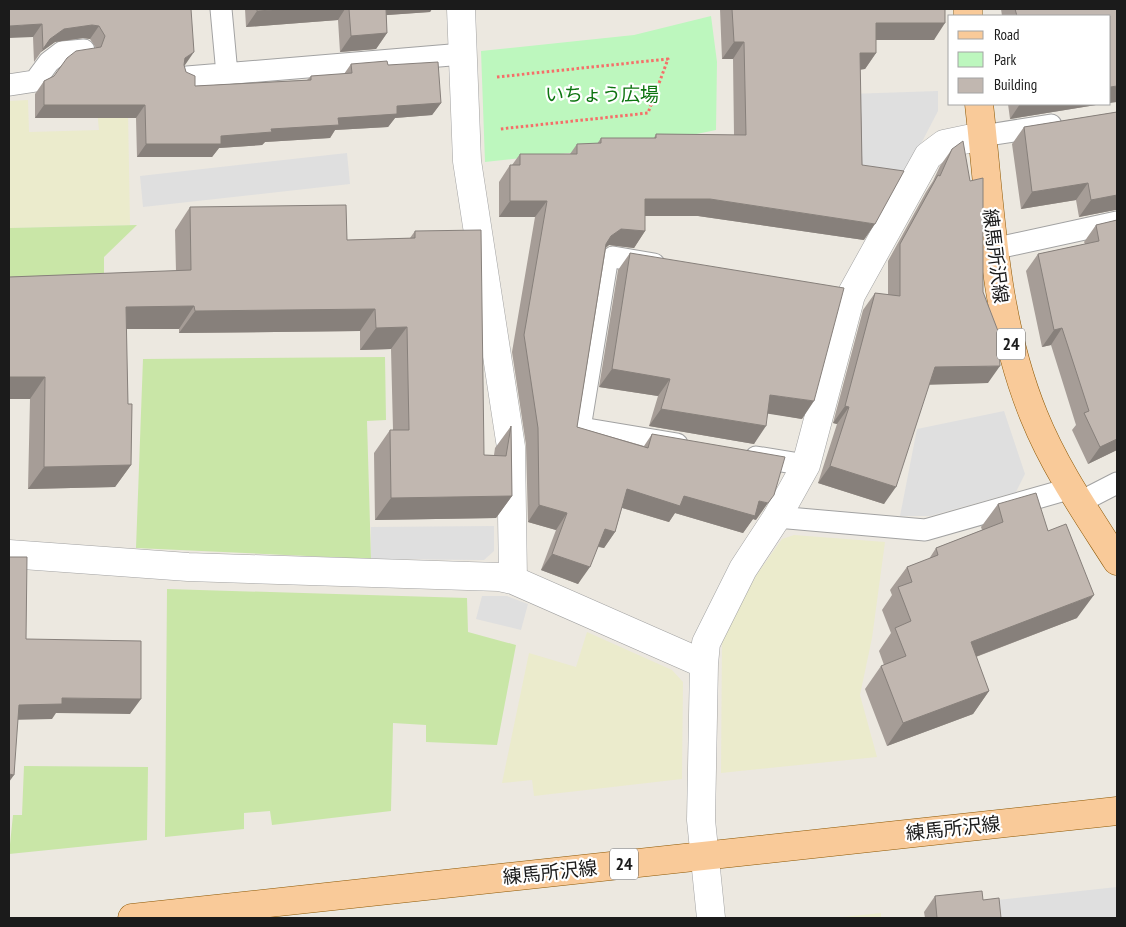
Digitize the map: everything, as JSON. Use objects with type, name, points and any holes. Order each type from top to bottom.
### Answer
[{"type":"main road","name":"練馬所沢線","points":[[978,105],[993,249],[1004,317],[1017,369],[1054,459],[1117,561]]},
{"type":"main road","name":"練馬所沢線","points":[[132,918],[1117,810]]},
{"type":"street","points":[[461,9],[467,161],[511,447],[513,580]]},
{"type":"street","points":[[711,918],[701,820],[706,643],[739,577],[778,517],[806,465],[842,294],[928,156],[944,144],[982,136]]},
{"type":"street","points":[[9,554],[188,567],[499,577],[513,580],[704,664]]},
{"type":"lane","points":[[221,9],[227,74]]},
{"type":"lane","points":[[9,85],[35,81],[49,62],[62,52],[84,50]]},
{"type":"lane","points":[[187,77],[227,74],[464,68]]},
{"type":"lane","points":[[982,136],[1069,122]]},
{"type":"lane","points":[[993,249],[1117,222]]},
{"type":"lane","points":[[670,266],[613,257],[609,258],[581,422],[586,429],[701,448]]},
{"type":"lane","points":[[739,454],[806,465]]},
{"type":"lane","points":[[778,517],[925,530],[1076,495],[1117,482]]},
{"type":"path","points":[[464,68],[668,59],[648,113],[466,133]]},
{"type":"green space","name":"いちょう広場","points":[[711,16],[717,62],[716,130],[643,145],[485,162],[481,51],[634,35]]},
{"type":"green space","points":[[28,100],[29,132],[99,130],[97,109],[128,110],[130,225],[9,228],[9,101]]},
{"type":"green space","points":[[137,225],[104,257],[104,277],[9,279],[9,228]]},
{"type":"green space","points":[[385,357],[386,420],[367,421],[371,559],[136,548],[143,359]]},
{"type":"green space","points":[[794,535],[885,542],[872,638],[860,695],[877,757],[721,773],[722,636],[757,574],[782,539]]},
{"type":"green space","points":[[167,589],[467,598],[468,632],[516,645],[497,745],[426,742],[426,725],[393,723],[391,811],[272,825],[270,811],[244,813],[244,829],[165,837]]},
{"type":"green space","points":[[587,632],[672,670],[683,682],[682,779],[534,796],[532,780],[502,783],[529,653],[576,667]]},
{"type":"green space","points":[[24,766],[148,767],[147,840],[9,854],[13,815],[22,815]]},
{"type":"green space","points":[[881,913],[881,918],[833,918]]},
{"type":"shaded area","points":[[938,91],[938,111],[899,186],[823,176],[849,94]]},
{"type":"shaded area","points":[[347,153],[350,184],[143,207],[140,176]]},
{"type":"shaded area","points":[[1004,411],[1025,474],[1016,492],[930,516],[900,516],[917,429]]},
{"type":"shaded area","points":[[494,526],[494,551],[484,560],[371,559],[371,527]]},
{"type":"shaded area","points":[[482,596],[507,596],[528,604],[521,630],[476,619]]},
{"type":"shaded area","points":[[1117,887],[1117,918],[1001,918],[998,900]]},
{"type":"building","points":[[9,9],[191,9],[194,52],[185,58],[184,65],[186,72],[195,76],[195,86],[311,80],[311,76],[352,73],[351,64],[387,61],[388,65],[438,62],[441,103],[397,106],[397,114],[338,118],[339,125],[271,129],[272,132],[221,136],[221,144],[146,144],[145,105],[44,105],[44,81],[54,76],[67,58],[76,51],[101,47],[105,36],[99,26],[92,25],[64,29],[50,39],[43,49],[42,24],[9,26]]},
{"type":"building","points":[[257,9],[288,9],[257,11]]},
{"type":"building","points":[[349,9],[386,9],[387,33],[351,36]]},
{"type":"building","points":[[732,9],[945,9],[945,23],[876,23],[876,53],[860,53],[862,165],[904,171],[875,224],[710,199],[645,199],[645,231],[621,229],[611,236],[606,244],[577,427],[648,448],[652,434],[785,457],[774,495],[768,503],[759,501],[755,516],[684,496],[680,506],[627,489],[615,532],[605,529],[590,567],[552,554],[567,513],[539,505],[538,428],[524,335],[547,201],[510,201],[510,165],[520,165],[520,154],[577,154],[577,144],[601,143],[601,138],[656,138],[656,134],[746,135],[744,42],[734,42]]},
{"type":"building","points":[[1015,9],[1117,9],[1117,86],[1111,87],[1111,15],[1017,15]]},
{"type":"building","points":[[1117,112],[1117,195],[1091,200],[1088,183],[1032,192],[1024,127]]},
{"type":"building","points":[[963,141],[970,181],[983,178],[983,292],[998,331],[1000,366],[935,367],[896,487],[830,466],[849,407],[845,406],[875,293],[900,296],[900,244],[938,175],[940,176],[952,149]]},
{"type":"building","points":[[346,205],[347,240],[415,238],[415,231],[481,230],[484,455],[506,456],[511,426],[512,496],[391,498],[390,430],[409,430],[407,327],[376,328],[375,309],[195,311],[194,306],[126,307],[128,404],[132,404],[131,465],[44,467],[45,377],[9,377],[9,277],[191,270],[190,207]]},
{"type":"building","points":[[1117,220],[1117,439],[1100,447],[1084,413],[1089,411],[1062,328],[1054,330],[1038,254],[1099,241],[1096,225]]},
{"type":"building","points":[[630,253],[844,288],[814,401],[770,395],[766,426],[661,409],[670,379],[612,369]]},
{"type":"building","points":[[1036,493],[1048,531],[1066,524],[1094,595],[971,642],[989,691],[903,723],[881,666],[906,656],[895,628],[911,621],[898,587],[912,582],[907,567],[938,555],[936,548],[1003,522],[998,504]]},
{"type":"building","points":[[9,557],[27,557],[26,639],[141,641],[141,699],[62,698],[62,704],[19,705],[14,775],[9,774]]},
{"type":"building","points":[[982,891],[983,900],[999,898],[1001,918],[937,918],[935,896]]}]
